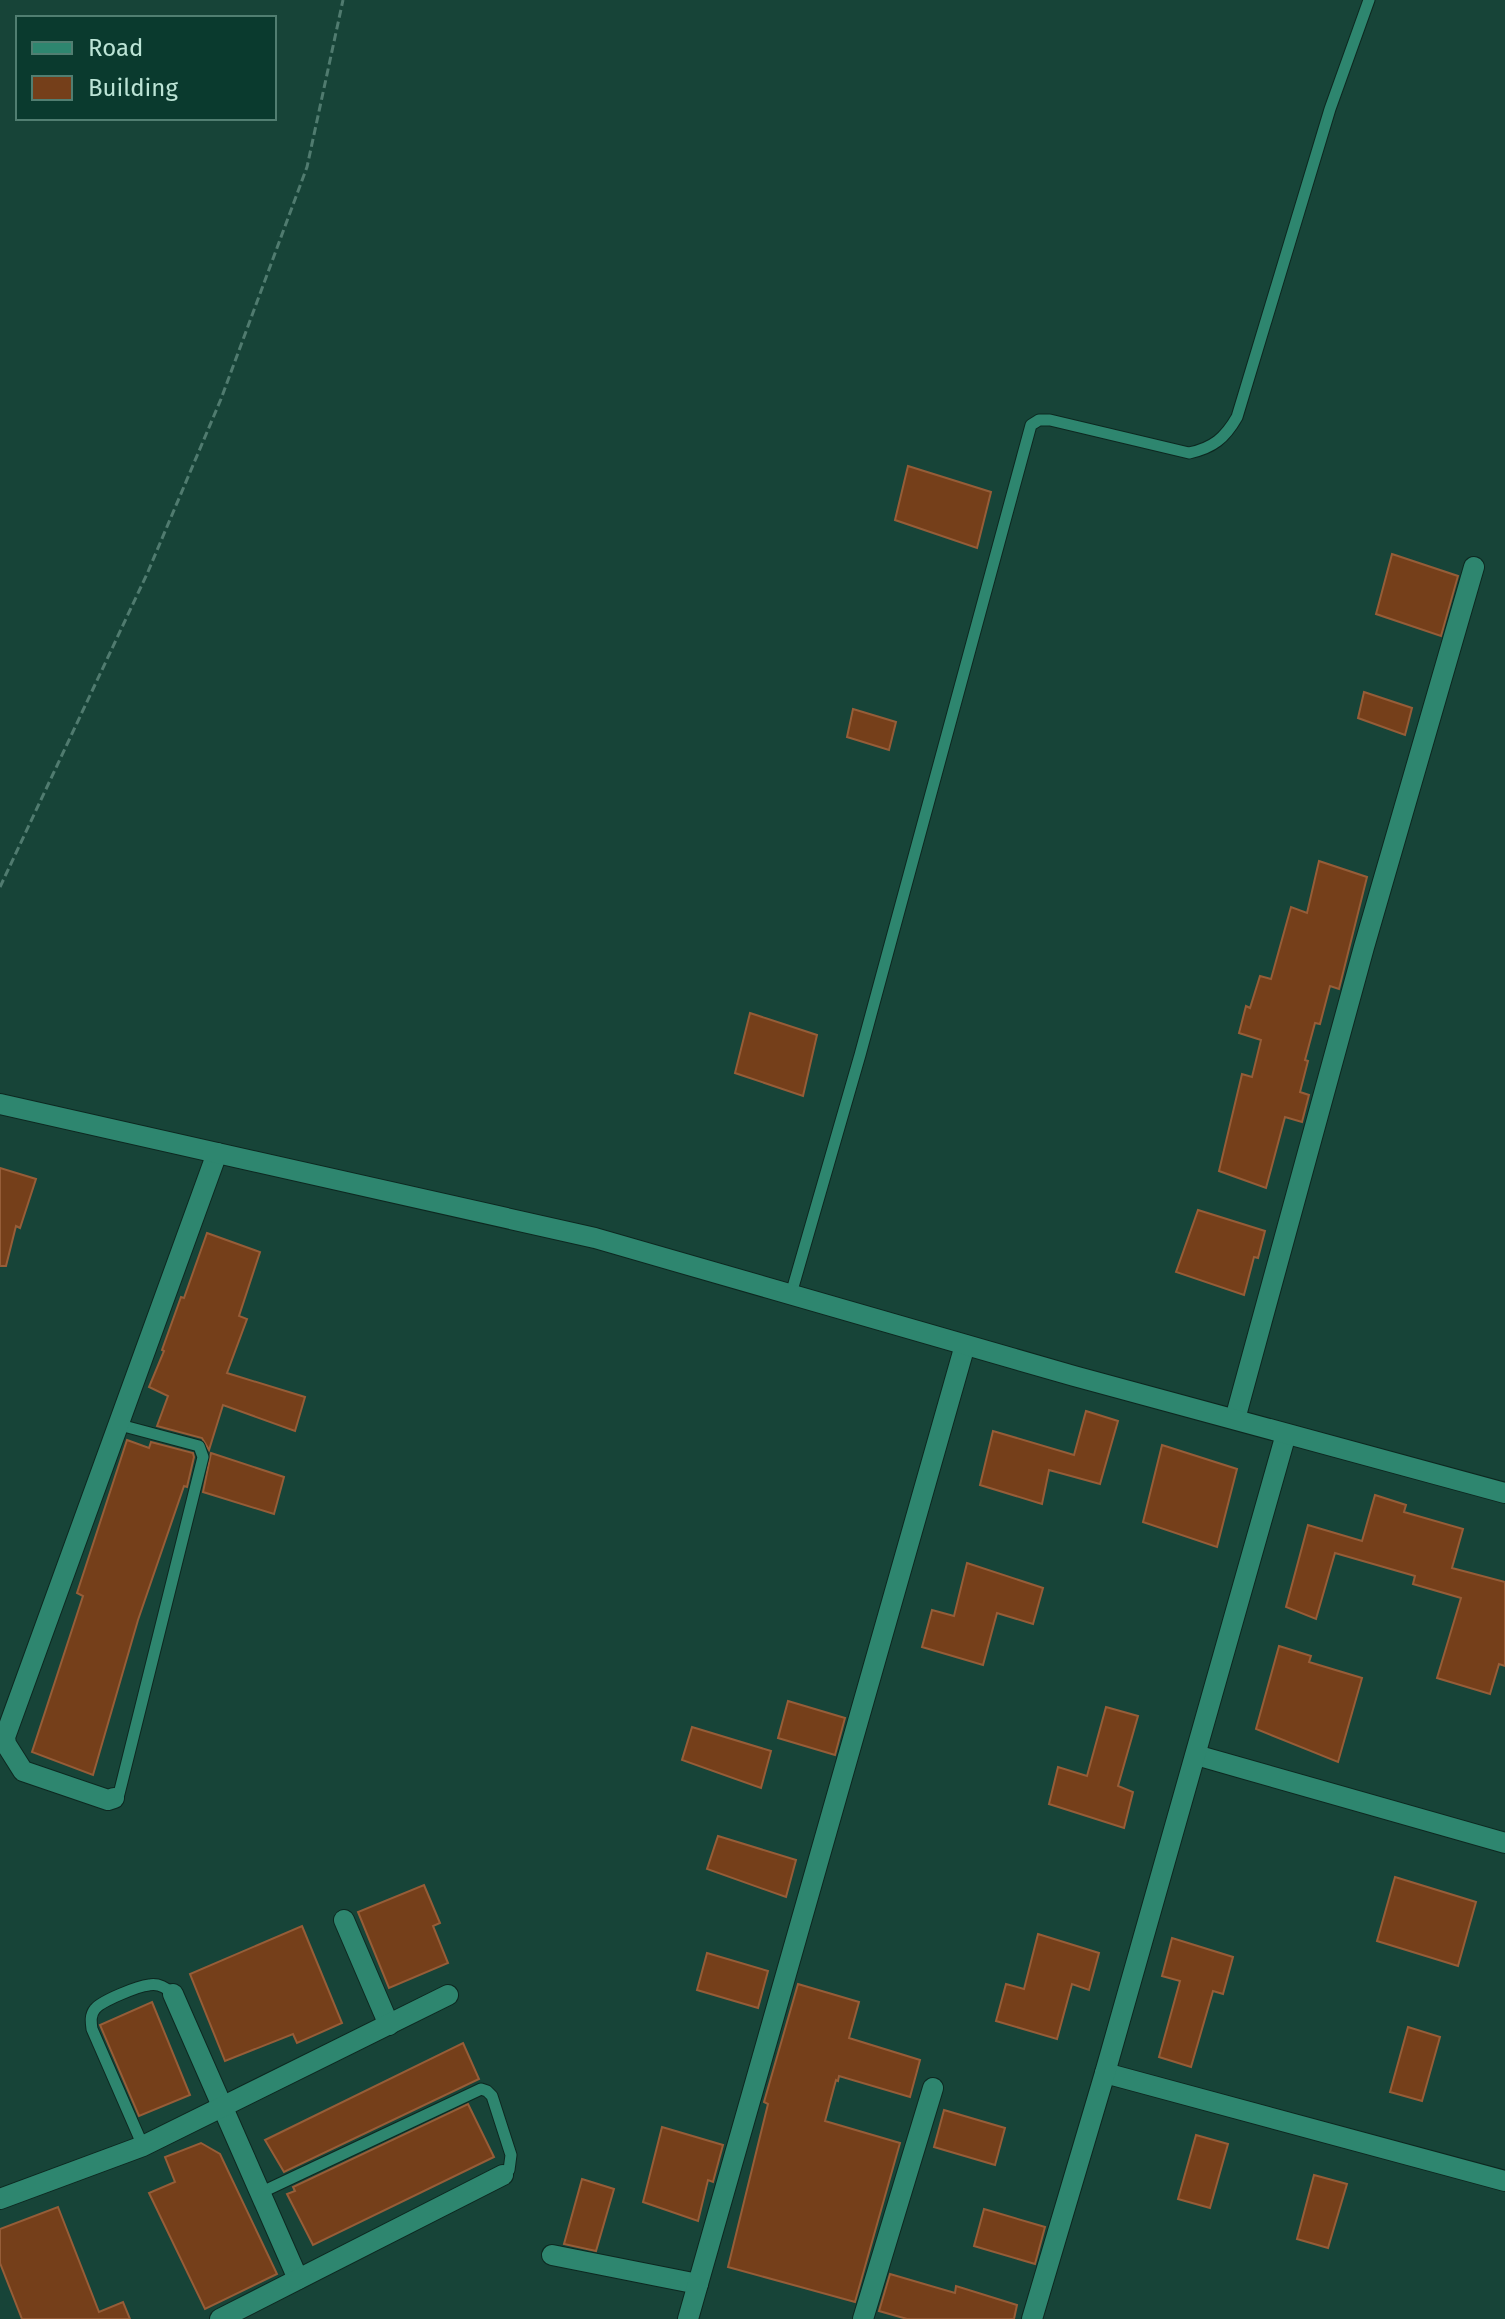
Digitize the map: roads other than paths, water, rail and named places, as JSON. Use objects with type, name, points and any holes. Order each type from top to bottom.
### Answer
[{"type":"street","points":[[1235,1419],[1364,947],[1474,567]]},
{"type":"street","points":[[0,1104],[595,1238],[965,1345],[1505,1493]]},
{"type":"street","points":[[114,1798],[108,1800],[23,1771],[5,1737],[217,1153]]},
{"type":"street","points":[[688,2319],[965,1345]]},
{"type":"street","points":[[1032,2319],[1286,1434]]},
{"type":"street","points":[[1196,1755],[1505,1843]]},
{"type":"street","points":[[344,1920],[389,2025]]},
{"type":"street","points":[[173,1994],[298,2279]]},
{"type":"street","points":[[0,2199],[143,2146],[448,1995]]},
{"type":"street","points":[[1105,2073],[1505,2181]]},
{"type":"street","points":[[863,2319],[933,2088]]},
{"type":"street","points":[[220,2319],[503,2175]]},
{"type":"street","points":[[552,2255],[698,2284]]},
{"type":"lane","points":[[791,1294],[860,1055],[1031,425],[1039,420],[1050,420],[1189,453],[1204,450],[1227,434],[1237,417],[1330,109],[1369,0]]},
{"type":"lane","points":[[114,1798],[119,1794],[203,1457],[199,1446],[120,1425]]},
{"type":"lane","points":[[143,2146],[90,2018],[103,2002],[149,1984],[168,1988],[173,1994]]},
{"type":"lane","points":[[260,2193],[481,2089],[492,2096],[511,2155],[509,2170],[503,2175]]}]
